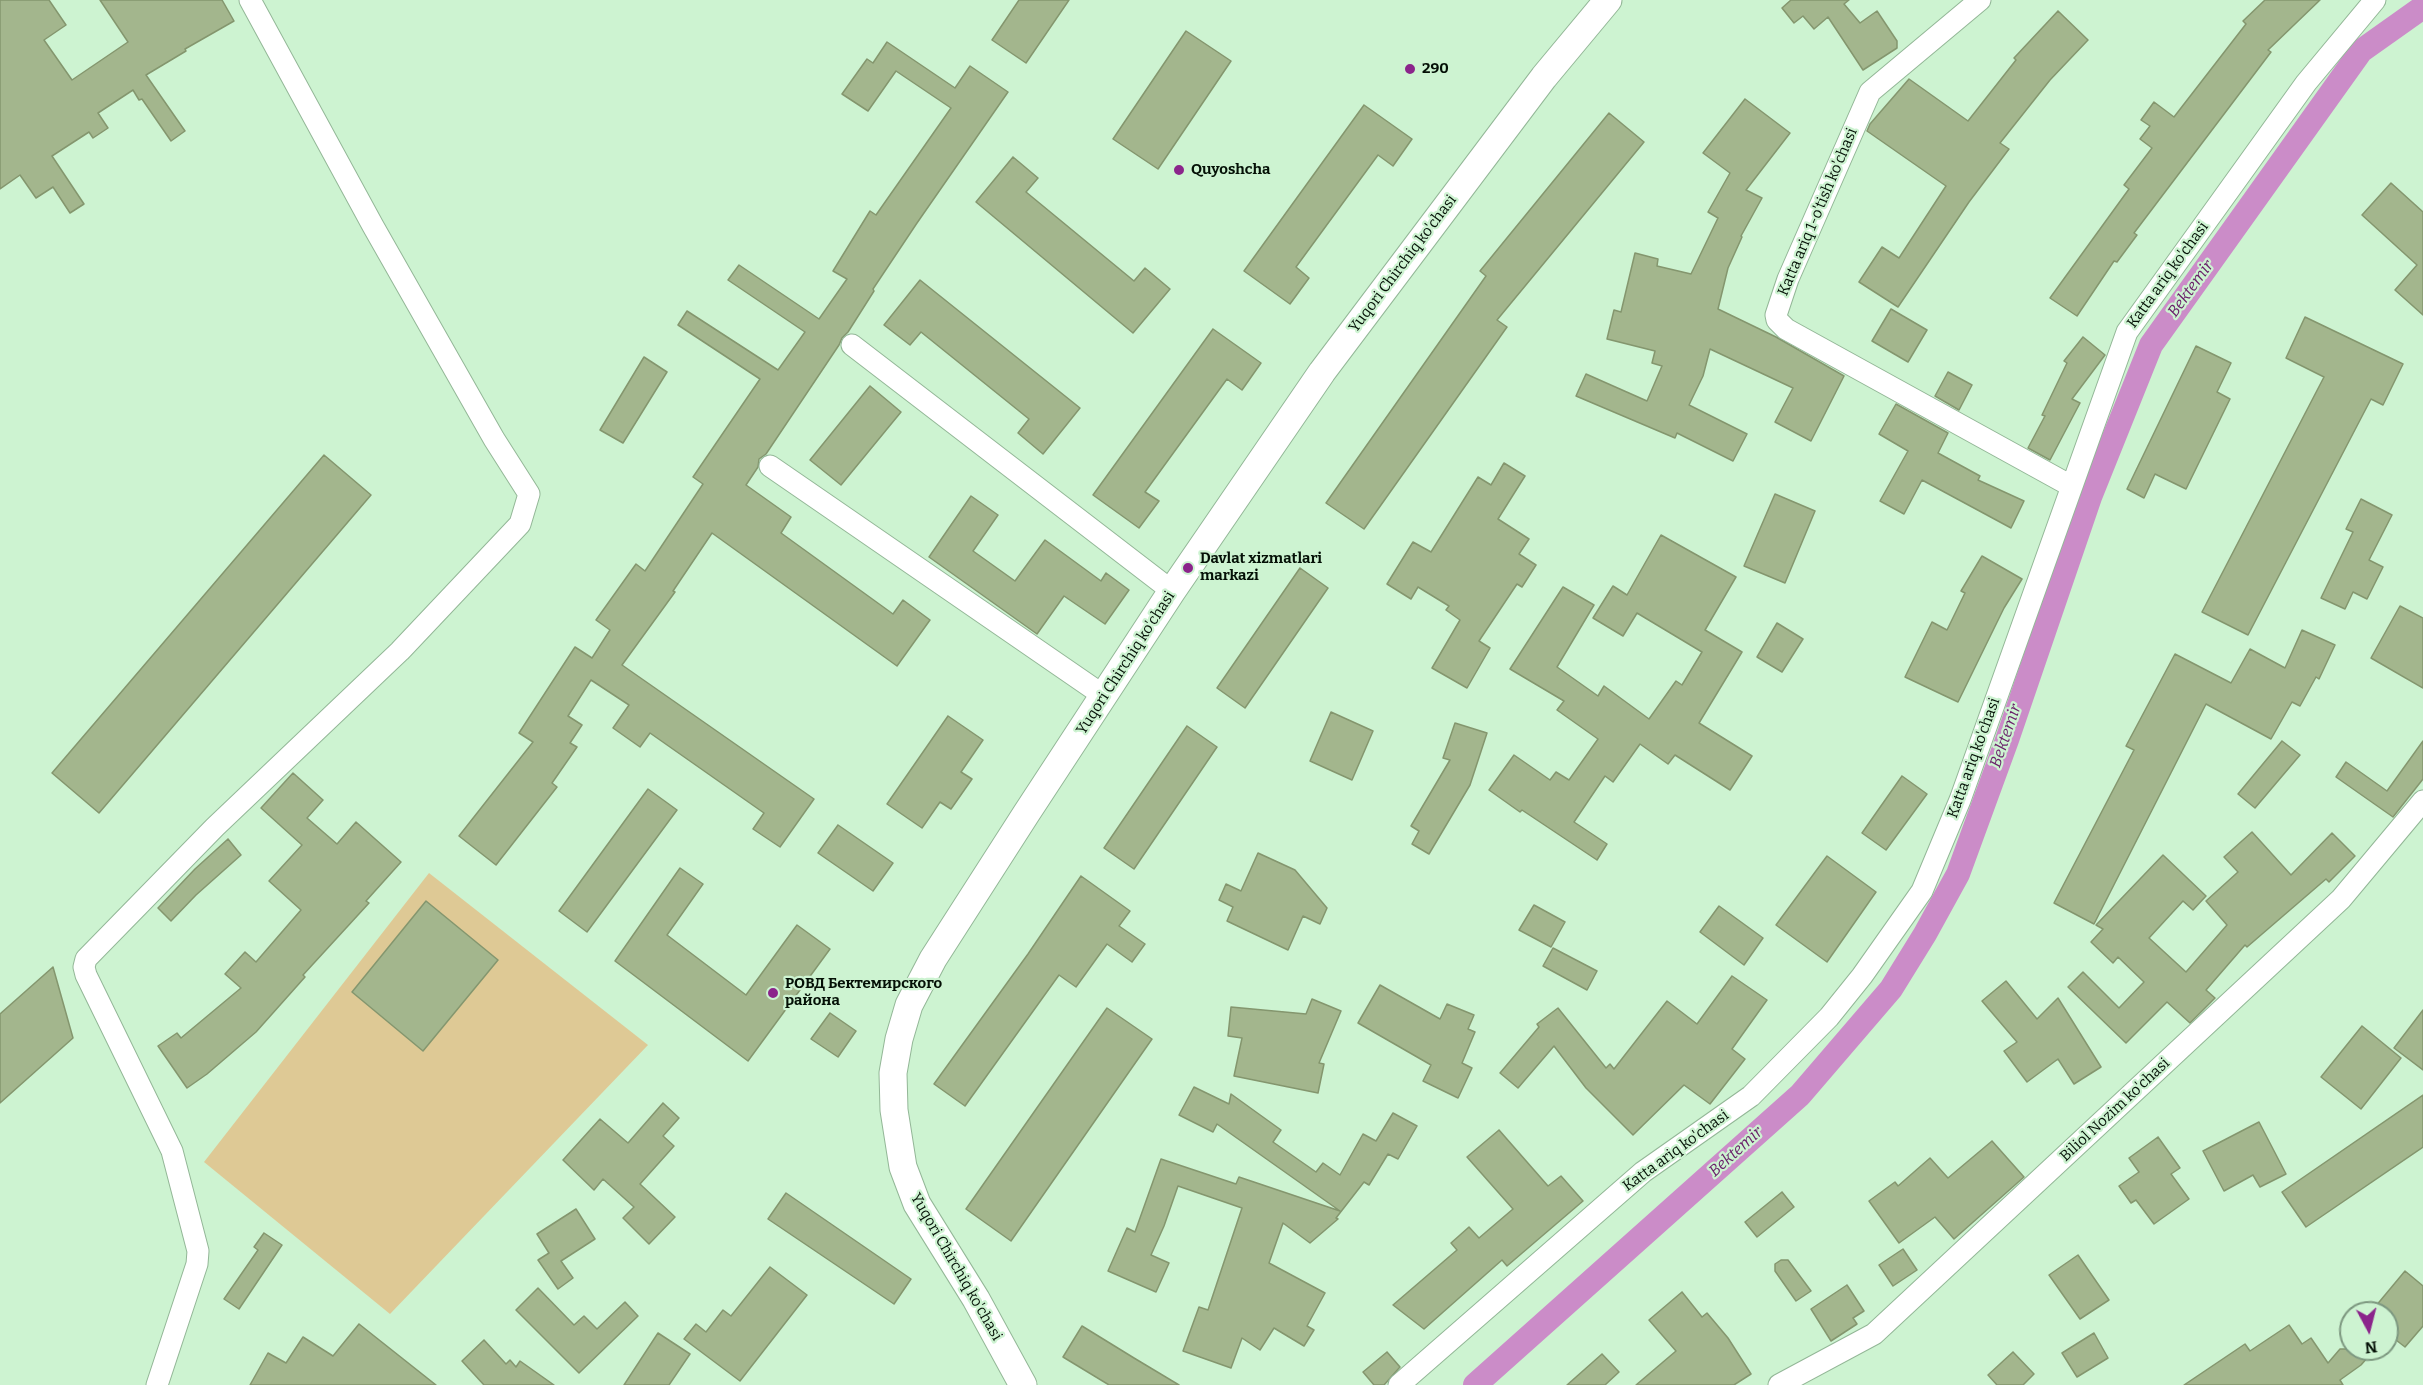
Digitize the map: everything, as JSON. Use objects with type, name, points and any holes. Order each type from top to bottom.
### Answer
[{"type":"street","points":[[157,1385],[197,1264],[198,1251],[172,1151],[86,975],[84,967],[86,959],[214,827],[400,651],[520,524],[529,494],[494,439],[373,226],[250,0]]},
{"type":"street","name":"Yuqori Chirchiq ko'chasi","points":[[1023,1385],[976,1299],[917,1204],[908,1186],[898,1149],[893,1073],[903,1022],[916,989],[945,939],[1173,591],[1322,372],[1537,86],[1608,0]]},
{"type":"street","name":"Katta ariq 1-o'tish ko'chasi","points":[[1980,0],[1870,92],[1788,279],[1776,315],[1777,320],[1786,330],[2071,486]]},
{"type":"street","name":"Katta ariq ko'chasi","points":[[1399,1385],[1643,1172],[1751,1096],[1829,1017],[1862,976],[1922,891],[1960,800],[2127,332],[2306,82],[2375,0]]},
{"type":"street","points":[[852,345],[1173,591]]},
{"type":"street","points":[[770,466],[1104,696]]},
{"type":"street","name":"Biliol Nozim ko'chasi","points":[[1779,1385],[1874,1334],[2341,899],[2423,801]]},
{"type":"shaded area","points":[[429,873],[648,1045],[390,1314],[204,1162]]},
{"type":"building","points":[[0,0],[49,0],[66,25],[44,40],[72,80],[128,42],[100,0],[222,0],[234,21],[146,75],[185,131],[171,141],[142,99],[139,100],[133,90],[98,113],[108,128],[93,138],[89,132],[52,156],[84,204],[70,213],[53,187],[36,198],[20,175],[0,189]]},
{"type":"building","points":[[1019,0],[1069,0],[1026,63],[992,40]]},
{"type":"building","points":[[1791,0],[1849,0],[1844,4],[1860,23],[1877,11],[1897,41],[1897,48],[1863,70],[1828,17],[1814,29],[1803,16],[1794,23],[1782,8]]},
{"type":"building","points":[[2265,0],[2320,0],[2268,50],[2271,52],[2134,233],[2137,235],[2117,262],[2114,261],[2077,316],[2050,298],[2129,189],[2124,185],[2152,148],[2140,139],[2150,126],[2141,120],[2154,102],[2174,117],[2246,24],[2243,21]]},
{"type":"building","points":[[2058,11],[2088,40],[2050,80],[2000,143],[2009,149],[1969,202],[1898,307],[1859,282],[1882,247],[1899,258],[1946,186],[1867,131],[1870,124],[1909,79],[1968,121],[2016,60],[2014,58]]},
{"type":"building","points":[[1186,31],[1231,61],[1158,169],[1113,139]]},
{"type":"building","points":[[887,42],[955,88],[970,66],[1008,92],[917,223],[873,289],[874,291],[848,332],[766,454],[759,459],[758,467],[746,485],[791,517],[781,533],[893,614],[903,600],[930,620],[897,666],[712,533],[673,591],[675,592],[622,665],[814,799],[780,847],[753,829],[764,813],[650,733],[640,747],[613,728],[629,705],[591,680],[568,716],[582,725],[570,743],[577,747],[552,783],[557,787],[496,865],[459,836],[533,742],[519,733],[575,647],[592,658],[610,630],[596,620],[636,564],[645,571],[703,484],[693,477],[760,379],[678,325],[687,311],[778,370],[805,332],[728,280],[739,265],[819,319],[847,279],[833,271],[870,211],[876,215],[951,108],[896,71],[868,111],[842,94],[867,59],[873,63]]},
{"type":"building","points":[[1745,99],[1790,133],[1746,190],[1762,198],[1741,236],[1728,268],[1718,309],[1776,337],[1844,376],[1811,441],[1775,422],[1793,388],[1710,349],[1703,376],[1689,405],[1747,434],[1733,461],[1677,433],[1675,438],[1576,396],[1586,374],[1647,401],[1662,366],[1652,363],[1655,351],[1607,339],[1614,310],[1621,312],[1635,253],[1658,259],[1657,266],[1691,274],[1718,218],[1708,212],[1730,173],[1703,153]]},
{"type":"building","points":[[1364,105],[1412,139],[1393,166],[1378,155],[1296,267],[1309,278],[1290,304],[1244,271]]},
{"type":"building","points":[[1609,113],[1644,142],[1497,320],[1507,327],[1364,529],[1326,503],[1486,276],[1480,271]]},
{"type":"building","points":[[1013,157],[1038,178],[1026,192],[1134,281],[1145,268],[1170,289],[1133,333],[976,202]]},
{"type":"building","points":[[2391,183],[2423,212],[2423,315],[2395,290],[2417,265],[2362,215]]},
{"type":"building","points":[[920,280],[1080,408],[1043,454],[1018,433],[1029,419],[921,332],[910,345],[884,325]]},
{"type":"building","points":[[1891,309],[1927,330],[1908,362],[1872,341]]},
{"type":"building","points":[[2305,317],[2403,364],[2383,405],[2371,399],[2248,635],[2202,612],[2324,377],[2286,358]]},
{"type":"building","points":[[1213,329],[1261,363],[1242,390],[1227,379],[1145,492],[1159,501],[1139,528],[1093,495]]},
{"type":"building","points":[[2083,337],[2105,355],[2072,399],[2080,403],[2050,460],[2028,448],[2045,416],[2042,415],[2067,363],[2064,361]]},
{"type":"building","points":[[2196,346],[2231,363],[2217,392],[2230,399],[2186,489],[2155,474],[2144,498],[2127,489]]},
{"type":"building","points":[[644,357],[667,372],[623,443],[600,430]]},
{"type":"building","points":[[1948,372],[1972,385],[1959,410],[1935,396]]},
{"type":"building","points":[[870,386],[901,412],[841,485],[810,460]]},
{"type":"building","points":[[1896,404],[1948,433],[1938,453],[1980,476],[1978,480],[2024,501],[2011,528],[1922,480],[1904,514],[1880,501],[1908,451],[1879,434]]},
{"type":"building","points":[[324,455],[371,495],[99,813],[52,773]]},
{"type":"building","points":[[1504,463],[1525,476],[1498,519],[1529,539],[1519,554],[1536,565],[1522,587],[1517,584],[1479,641],[1490,648],[1467,688],[1432,668],[1460,620],[1446,610],[1449,606],[1418,587],[1411,599],[1387,584],[1413,542],[1431,552],[1478,477],[1491,485]]},
{"type":"building","points":[[1775,494],[1815,511],[1785,583],[1744,566]]},
{"type":"building","points":[[971,496],[998,515],[973,551],[1015,581],[1045,540],[1101,581],[1106,573],[1129,590],[1105,624],[1064,596],[1037,634],[929,557]]},
{"type":"building","points":[[2361,499],[2392,515],[2369,560],[2383,567],[2367,599],[2353,592],[2345,609],[2321,598],[2353,532],[2346,529]]},
{"type":"building","points":[[1661,535],[1736,577],[1705,630],[1742,652],[1699,723],[1752,756],[1730,790],[1675,755],[1668,764],[1640,744],[1613,782],[1605,776],[1574,822],[1607,844],[1597,860],[1489,790],[1514,755],[1550,780],[1556,772],[1569,780],[1598,739],[1557,710],[1564,701],[1510,669],[1563,587],[1594,605],[1557,667],[1598,696],[1604,686],[1649,719],[1676,681],[1682,685],[1702,652],[1637,613],[1623,636],[1593,618],[1613,586],[1627,595]]},
{"type":"building","points":[[1982,556],[2022,579],[2004,608],[1958,702],[1905,677],[1932,622],[1947,630],[1965,593],[1961,591]]},
{"type":"building","points":[[1300,568],[1328,588],[1245,708],[1217,688]]},
{"type":"building","points":[[2400,606],[2423,618],[2423,688],[2371,658]]},
{"type":"building","points":[[1777,623],[1803,639],[1782,672],[1757,657]]},
{"type":"building","points":[[2302,630],[2335,645],[2319,679],[2316,677],[2300,706],[2292,702],[2271,739],[2206,704],[2094,924],[2054,903],[2134,750],[2126,746],[2175,654],[2231,683],[2250,649],[2285,668]]},
{"type":"building","points":[[1331,712],[1373,731],[1352,780],[1310,761]]},
{"type":"building","points":[[948,716],[983,740],[961,772],[972,779],[951,809],[940,802],[922,828],[887,804]]},
{"type":"building","points":[[1455,723],[1487,733],[1470,785],[1429,854],[1412,844],[1419,831],[1411,826],[1450,760],[1443,758]]},
{"type":"building","points":[[1187,726],[1217,747],[1134,869],[1104,848]]},
{"type":"building","points":[[2282,741],[2300,755],[2255,808],[2238,794]]},
{"type":"building","points":[[2423,741],[2423,779],[2393,817],[2336,777],[2346,762],[2387,791]]},
{"type":"building","points":[[293,773],[323,800],[307,818],[337,844],[356,822],[401,862],[366,901],[369,903],[303,975],[305,977],[256,1032],[187,1088],[158,1046],[177,1033],[181,1038],[241,988],[225,974],[245,952],[256,962],[301,910],[269,881],[302,845],[261,808]]},
{"type":"building","points":[[1902,776],[1927,794],[1886,850],[1862,833]]},
{"type":"building","points":[[648,789],[677,810],[587,932],[559,911]]},
{"type":"building","points":[[838,825],[893,863],[873,891],[818,853]]},
{"type":"building","points":[[2252,832],[2291,875],[2332,833],[2355,856],[2329,882],[2326,879],[2247,947],[2245,945],[2206,990],[2215,998],[2190,1023],[2167,1002],[2126,1043],[2068,987],[2083,972],[2119,1008],[2144,982],[2118,957],[2113,963],[2091,942],[2103,929],[2096,925],[2163,855],[2206,896],[2193,910],[2183,901],[2149,938],[2186,972],[2227,925],[2206,901],[2238,872],[2224,857]]},
{"type":"building","points":[[228,839],[241,855],[171,921],[158,908],[195,869]]},
{"type":"building","points":[[1258,853],[1295,870],[1327,908],[1320,924],[1303,916],[1288,950],[1227,921],[1233,907],[1219,900],[1226,884],[1241,891]]},
{"type":"building","points":[[1827,856],[1876,892],[1827,962],[1776,925]]},
{"type":"building","points":[[680,868],[703,884],[667,935],[746,995],[797,925],[830,949],[748,1061],[615,961]]},
{"type":"building","points":[[1081,876],[1130,911],[1119,926],[1145,944],[1132,962],[1107,944],[1076,987],[1059,975],[965,1106],[934,1084]]},
{"type":"building","points":[[426,901],[498,960],[423,1051],[352,992]]},
{"type":"building","points":[[1534,905],[1565,922],[1551,947],[1519,930]]},
{"type":"building","points":[[1719,906],[1763,938],[1744,965],[1700,932]]},
{"type":"building","points":[[1553,948],[1597,971],[1587,990],[1543,966]]},
{"type":"building","points":[[53,967],[73,1038],[0,1103],[0,1014]]},
{"type":"building","points":[[1732,976],[1767,1000],[1732,1049],[1745,1059],[1710,1104],[1684,1085],[1633,1135],[1586,1088],[1554,1046],[1518,1088],[1500,1073],[1539,1027],[1537,1024],[1558,1008],[1606,1068],[1610,1064],[1614,1069],[1667,1001],[1697,1024]]},
{"type":"building","points":[[2006,981],[2037,1019],[2058,998],[2101,1067],[2074,1084],[2058,1059],[2027,1082],[2004,1051],[2017,1042],[1982,1001]]},
{"type":"building","points":[[1380,985],[1440,1019],[1447,1004],[1474,1015],[1468,1029],[1475,1032],[1462,1063],[1472,1068],[1458,1098],[1423,1081],[1431,1065],[1358,1023]]},
{"type":"building","points":[[1312,999],[1341,1011],[1319,1063],[1324,1064],[1318,1093],[1234,1076],[1242,1038],[1228,1036],[1231,1007],[1306,1014]]},
{"type":"building","points":[[1107,1008],[1152,1039],[1011,1241],[966,1209]]},
{"type":"building","points":[[2423,1010],[2423,1070],[2394,1048]]},
{"type":"building","points":[[830,1013],[856,1031],[838,1057],[811,1039]]},
{"type":"building","points":[[2362,1026],[2401,1058],[2361,1109],[2321,1077]]},
{"type":"building","points":[[1194,1087],[1229,1104],[1231,1094],[1281,1130],[1273,1142],[1316,1172],[1323,1163],[1340,1175],[1363,1134],[1376,1141],[1393,1113],[1417,1126],[1398,1159],[1388,1154],[1369,1185],[1364,1182],[1336,1218],[1338,1219],[1310,1243],[1283,1223],[1269,1263],[1325,1293],[1307,1326],[1314,1330],[1304,1346],[1274,1328],[1260,1350],[1242,1338],[1231,1368],[1183,1351],[1199,1307],[1208,1310],[1242,1208],[1178,1186],[1151,1255],[1169,1263],[1156,1292],[1108,1271],[1127,1228],[1135,1232],[1161,1159],[1236,1184],[1239,1177],[1340,1211],[1217,1124],[1213,1132],[1179,1115]]},
{"type":"building","points":[[2423,1095],[2423,1147],[2306,1227],[2282,1192]]},
{"type":"building","points":[[663,1103],[679,1118],[663,1136],[674,1146],[640,1184],[675,1217],[649,1244],[623,1218],[634,1207],[603,1179],[594,1190],[563,1160],[600,1119],[628,1143]]},
{"type":"building","points":[[2259,1122],[2286,1174],[2260,1187],[2253,1175],[2224,1191],[2203,1151]]},
{"type":"building","points":[[1499,1130],[1548,1186],[1561,1176],[1583,1201],[1507,1266],[1502,1260],[1424,1329],[1393,1305],[1457,1250],[1451,1243],[1469,1227],[1479,1238],[1513,1209],[1467,1157]]},
{"type":"building","points":[[2158,1137],[2180,1168],[2171,1174],[2189,1199],[2154,1224],[2136,1200],[2131,1203],[2119,1186],[2139,1172],[2129,1158]]},
{"type":"building","points":[[1992,1141],[2024,1177],[1954,1239],[1935,1217],[1899,1243],[1869,1201],[1895,1182],[1898,1186],[1930,1158],[1948,1178]]},
{"type":"building","points":[[1782,1192],[1794,1207],[1757,1237],[1745,1222]]},
{"type":"building","points":[[786,1193],[911,1279],[894,1304],[768,1219]]},
{"type":"building","points":[[576,1209],[595,1239],[561,1261],[573,1278],[558,1289],[538,1260],[549,1253],[537,1234]]},
{"type":"building","points":[[264,1233],[282,1245],[239,1309],[224,1299],[258,1250],[254,1247]]},
{"type":"building","points":[[1903,1249],[1917,1270],[1893,1286],[1879,1265]]},
{"type":"building","points":[[2078,1255],[2109,1300],[2080,1319],[2049,1275]]},
{"type":"building","points":[[1781,1260],[1788,1260],[1811,1291],[1796,1301],[1775,1271],[1775,1264]]},
{"type":"building","points":[[770,1267],[807,1295],[740,1381],[684,1339],[696,1324],[706,1332],[723,1310],[731,1316]]},
{"type":"building","points":[[2405,1271],[2423,1286],[2423,1326],[2405,1347],[2399,1342],[2399,1301],[2380,1301]]},
{"type":"building","points":[[1847,1285],[1864,1311],[1853,1318],[1857,1324],[1831,1341],[1811,1309]]},
{"type":"building","points":[[538,1288],[574,1325],[584,1316],[597,1329],[625,1302],[638,1316],[579,1373],[516,1310]]},
{"type":"building","points":[[1682,1292],[1702,1317],[1707,1313],[1728,1338],[1751,1374],[1734,1385],[1636,1385],[1676,1351],[1649,1320]]},
{"type":"building","points":[[359,1324],[436,1385],[250,1385],[268,1353],[286,1363],[303,1337],[333,1356]]},
{"type":"building","points":[[2289,1325],[2302,1344],[2311,1338],[2328,1363],[2339,1350],[2339,1361],[2364,1361],[2340,1380],[2343,1385],[2184,1385],[2245,1344],[2250,1351]]},
{"type":"building","points":[[1082,1326],[1179,1385],[1109,1385],[1063,1357]]},
{"type":"building","points":[[658,1333],[690,1354],[669,1385],[624,1385]]},
{"type":"building","points":[[2094,1333],[2108,1358],[2077,1377],[2062,1353]]},
{"type":"building","points":[[484,1340],[506,1364],[510,1360],[516,1367],[520,1361],[554,1385],[484,1385],[462,1361]]},
{"type":"building","points":[[1387,1352],[1400,1367],[1384,1385],[1374,1385],[1363,1372]]},
{"type":"building","points":[[2013,1352],[2034,1374],[2023,1385],[1997,1385],[1988,1375]]},
{"type":"building","points":[[1602,1354],[1619,1372],[1605,1385],[1567,1385]]},
{"type":"waterway","name":"Bektemir","points":[[1475,1385],[1800,1095],[1891,989],[1958,874],[2007,740],[2090,497],[2151,345],[2361,51],[2423,7]]},
{"type":"place","name":"290","points":[[1410,69]]},
{"type":"place","name":"Quyoshcha","points":[[1179,170]]},
{"type":"place","name":"Davlat xizmatlari markazi","points":[[1188,568]]},
{"type":"place","name":"РОВД Бектемирского района","points":[[773,993]]}]
